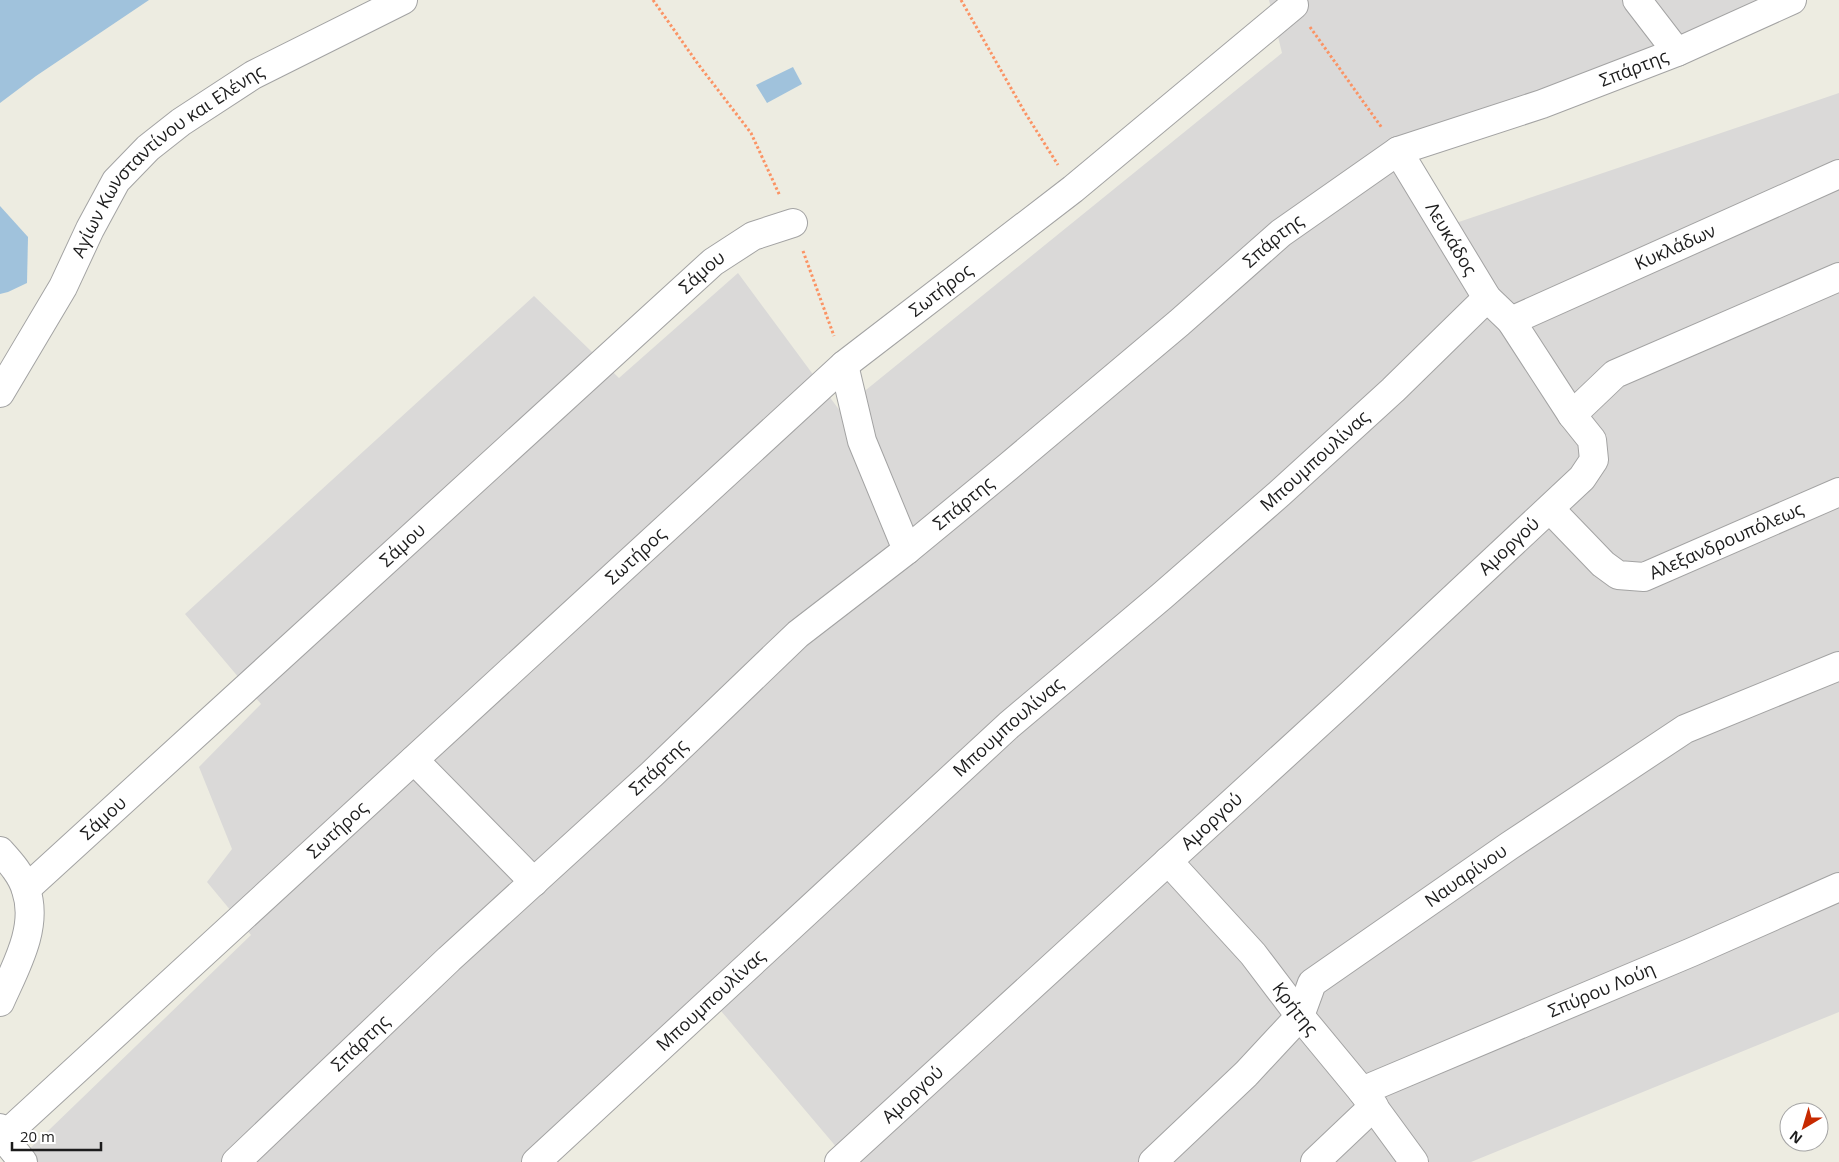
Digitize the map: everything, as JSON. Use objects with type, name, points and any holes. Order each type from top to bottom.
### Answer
[{"type":"street","name":"Αγίων Κωνσταντίνου και Ελένης","points":[[0,392],[63,287],[90,229],[116,181],[148,148],[181,122],[254,76],[403,0]]},
{"type":"street","points":[[1637,0],[1677,52]]},
{"type":"street","name":"Σπάρτης","points":[[236,1162],[449,959],[652,774],[798,634],[907,550],[1179,323],[1281,234],[1398,151],[1542,104],[1677,52],[1792,0]]},
{"type":"street","name":"Σωτήρος","points":[[2,1133],[414,760],[844,365],[1073,188],[1294,5]]},
{"type":"street","name":"Λευκάδος","points":[[1398,151],[1487,298],[1511,321],[1572,415],[1592,440],[1594,460],[1582,478]]},
{"type":"street","name":"Κυκλάδων","points":[[1511,321],[1839,174]]},
{"type":"street","name":"Σάμου","points":[[26,889],[713,262],[753,236],[793,223]]},
{"type":"street","points":[[1572,415],[1615,374],[1839,277]]},
{"type":"street","name":"Μπουμπουλίνας","points":[[536,1162],[1009,725],[1162,596],[1280,493],[1393,390],[1487,298]]},
{"type":"street","points":[[844,365],[862,441],[907,550]]},
{"type":"street","name":"Αμοργού","points":[[839,1162],[1350,696],[1582,478]]},
{"type":"street","name":"Αλεξανδρουπόλεως","points":[[1550,509],[1603,564],[1618,574],[1644,578],[1839,492]]},
{"type":"street","name":"Ναυαρίνου","points":[[1153,1162],[1246,1074],[1300,1016],[1312,983],[1509,846],[1685,730],[1839,666]]},
{"type":"street","points":[[414,760],[534,882]]},
{"type":"street","points":[[0,851],[19,874],[26,889],[30,919],[24,944],[0,1002]]},
{"type":"street","name":"Κρήτης","points":[[1168,861],[1253,954],[1300,1016],[1368,1099],[1414,1162]]},
{"type":"street","name":"Σπύρου Λούη","points":[[1368,1099],[1839,887]]},
{"type":"street","points":[[1315,1162],[1368,1099]]},
{"type":"street","points":[[2,1133],[23,1162]]},
{"type":"path","points":[[653,0],[698,64],[751,133],[793,223],[844,365]]},
{"type":"path","points":[[961,0],[1024,111],[1073,188]]},
{"type":"path","points":[[1294,5],[1398,151]]},
{"type":"shaded area","points":[[1269,0],[1798,0],[1574,101],[1387,140],[1444,227],[1839,93],[1839,1012],[1471,1162],[849,1162],[716,1005],[539,1162],[26,1162],[21,1157],[251,935],[207,882],[232,849],[199,767],[261,704],[185,614],[534,296],[619,378],[738,273],[840,411],[1282,53]]},
{"type":"water","points":[[0,0],[149,0],[36,76],[0,103]]},
{"type":"water","points":[[793,67],[802,84],[767,103],[756,85]]},
{"type":"water","points":[[0,206],[28,237],[27,283],[0,294]]}]
